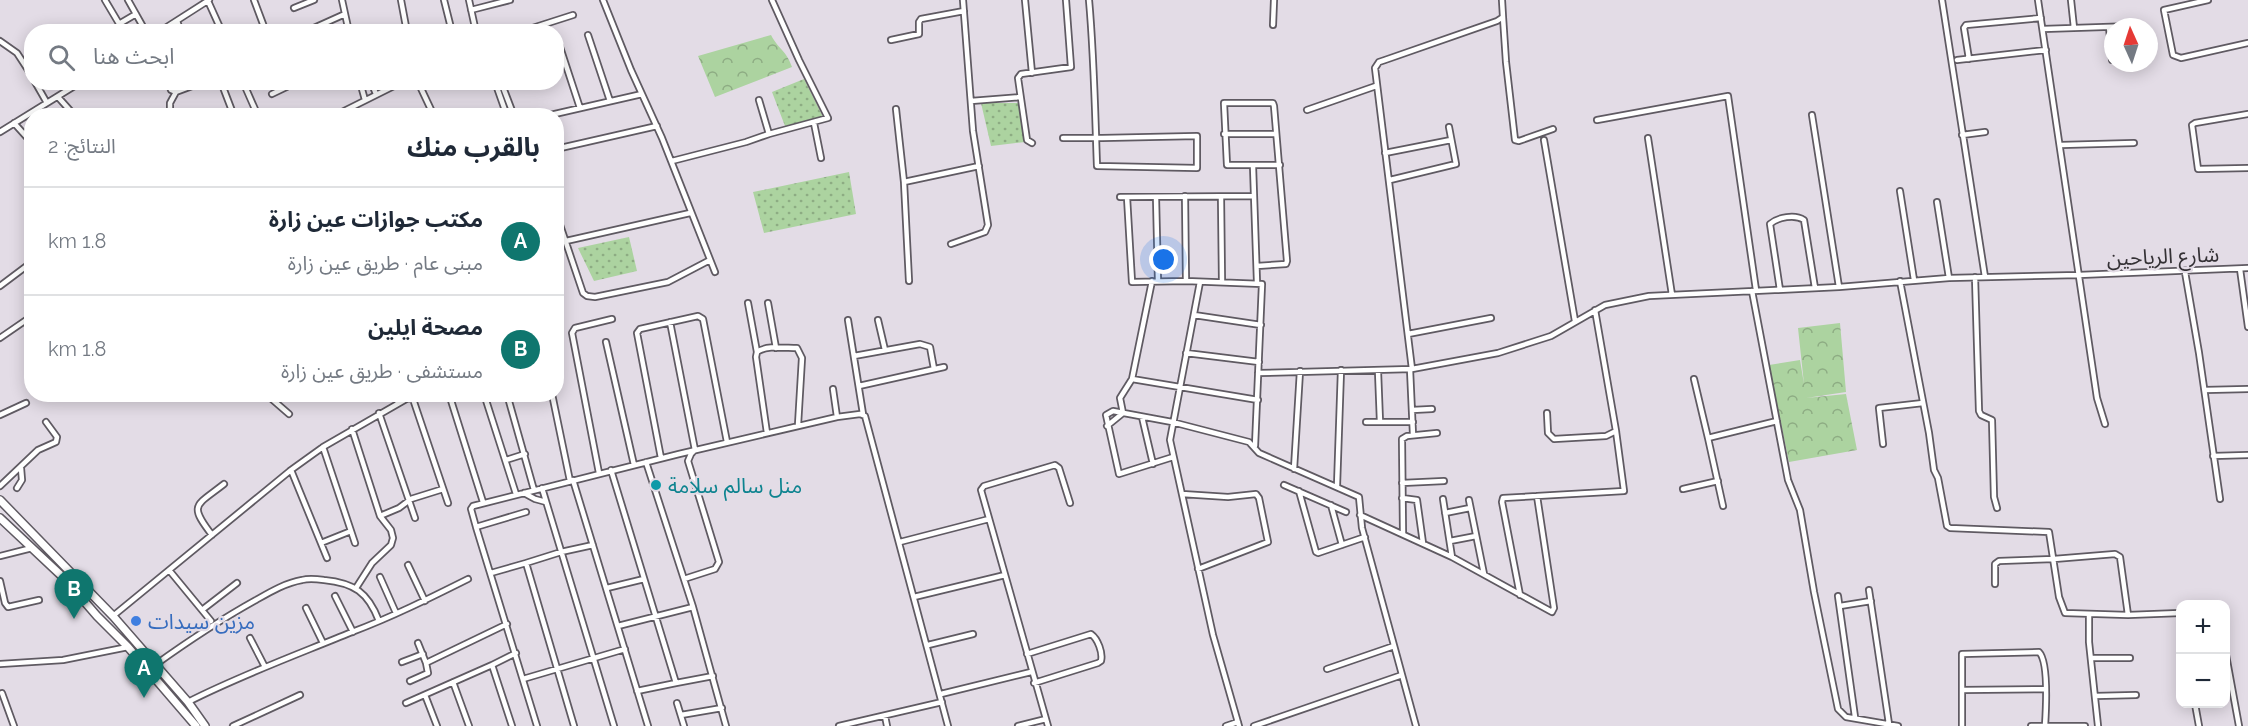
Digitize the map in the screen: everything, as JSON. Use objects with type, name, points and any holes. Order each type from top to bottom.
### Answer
[{"type":"main road","points":[[0,500],[111,613],[188,702],[205,726]]},
{"type":"main road","points":[[0,518],[65,579],[196,726]]},
{"type":"main road","points":[[7,526],[14,524],[18,519]]},
{"type":"main road","points":[[96,616],[101,609],[111,613]]},
{"type":"street","points":[[105,0],[119,24],[136,14]]},
{"type":"street","points":[[128,0],[142,24]]},
{"type":"street","points":[[172,24],[208,0],[218,24]]},
{"type":"street","points":[[254,0],[263,24]]},
{"type":"street","points":[[294,8],[314,0]]},
{"type":"street","points":[[342,0],[347,24]]},
{"type":"street","points":[[401,0],[406,24]]},
{"type":"street","points":[[444,0],[450,24]]},
{"type":"street","points":[[469,0],[474,24]]},
{"type":"street","points":[[471,10],[510,0]]},
{"type":"street","points":[[603,0],[672,161],[690,213],[715,272]]},
{"type":"street","points":[[672,161],[827,119],[828,115],[798,60],[772,0]]},
{"type":"street","points":[[951,244],[978,236],[988,229],[971,101],[963,0]]},
{"type":"street","points":[[1025,0],[1032,73]]},
{"type":"street","points":[[1032,143],[1027,140],[1019,76],[1071,67],[1066,0]]},
{"type":"street","points":[[1063,138],[1096,138],[1197,136],[1197,168],[1096,166],[1096,138],[1089,0]]},
{"type":"street","points":[[1273,25],[1274,0]]},
{"type":"street","points":[[1502,0],[1514,137],[1519,141],[1553,129]]},
{"type":"street","points":[[1942,0],[1985,277]]},
{"type":"street","points":[[2038,0],[2097,398],[2105,424]]},
{"type":"street","points":[[2071,0],[2074,28]]},
{"type":"street","points":[[2208,0],[2164,10],[2173,56],[2181,58],[2248,43]]},
{"type":"street","points":[[891,40],[919,34],[921,19],[964,11]]},
{"type":"street","points":[[323,24],[345,14]]},
{"type":"street","points":[[545,24],[573,15]]},
{"type":"street","points":[[1413,435],[1408,334],[1375,68],[1379,62],[1503,17]]},
{"type":"street","points":[[1969,59],[1964,28],[1966,25],[2041,18]]},
{"type":"street","points":[[2043,29],[2104,27]]},
{"type":"street","points":[[588,35],[610,101]]},
{"type":"street","points":[[0,40],[17,53],[24,64]]},
{"type":"street","points":[[1957,60],[2046,50]]},
{"type":"street","points":[[564,57],[580,108]]},
{"type":"street","points":[[1307,111],[1376,86]]},
{"type":"street","points":[[40,90],[48,103]]},
{"type":"street","points":[[40,108],[68,90]]},
{"type":"street","points":[[171,90],[176,92],[182,90]]},
{"type":"street","points":[[224,90],[231,108]]},
{"type":"street","points":[[247,90],[254,108]]},
{"type":"street","points":[[272,94],[280,90]]},
{"type":"street","points":[[362,90],[365,100]]},
{"type":"street","points":[[374,90],[376,94]]},
{"type":"street","points":[[350,108],[385,90]]},
{"type":"street","points":[[422,90],[430,108]]},
{"type":"street","points":[[498,90],[504,108]]},
{"type":"street","points":[[504,90],[511,108]]},
{"type":"street","points":[[170,108],[176,92]]},
{"type":"street","points":[[564,112],[642,94]]},
{"type":"street","points":[[1597,120],[1728,96],[1754,290],[1777,421],[1788,480],[1800,510],[1838,710],[1846,717],[1898,726]]},
{"type":"street","points":[[58,97],[68,108]]},
{"type":"street","points":[[971,101],[1020,97]]},
{"type":"street","points":[[759,100],[769,134]]},
{"type":"street","points":[[1257,266],[1283,265],[1287,261],[1280,165],[1274,106],[1273,103],[1224,103],[1227,165],[1280,165]]},
{"type":"street","points":[[896,109],[904,182],[909,281]]},
{"type":"street","points":[[2248,114],[2192,125],[2198,169],[2248,168]]},
{"type":"street","points":[[1812,115],[1839,287]]},
{"type":"street","points":[[0,132],[24,117]]},
{"type":"street","points":[[14,123],[24,134]]},
{"type":"street","points":[[814,123],[821,158]]},
{"type":"street","points":[[564,147],[657,126]]},
{"type":"street","points":[[1390,180],[1456,164],[1449,127]]},
{"type":"street","points":[[1962,135],[1985,132]]},
{"type":"street","points":[[1224,134],[1276,134]]},
{"type":"street","points":[[1648,138],[1672,295]]},
{"type":"street","points":[[1385,153],[1451,140]]},
{"type":"street","points":[[1544,140],[1575,321]]},
{"type":"street","points":[[2061,145],[2134,143]]},
{"type":"street","points":[[904,182],[979,165]]},
{"type":"street","points":[[1253,166],[1257,282]]},
{"type":"street","points":[[1900,191],[1914,280]]},
{"type":"street","points":[[1185,196],[1186,280]]},
{"type":"street","points":[[1120,197],[1254,196]]},
{"type":"street","points":[[1128,197],[1132,282],[1186,280],[1260,282],[1262,286],[1261,325],[1255,446]]},
{"type":"street","points":[[1156,197],[1158,281]]},
{"type":"street","points":[[1221,197],[1222,281]]},
{"type":"street","points":[[1937,202],[1949,278]]},
{"type":"street","points":[[567,241],[690,213]]},
{"type":"street","points":[[1780,290],[1770,224],[1774,220],[1793,216],[1804,220],[1815,288]]},
{"type":"street","points":[[564,233],[583,293],[590,297],[668,282],[710,260]]},
{"type":"street","points":[[0,286],[24,268]]},
{"type":"street","name":"شارع الرياحين","points":[[1258,373],[1411,369],[1530,344],[1561,331],[1595,310],[1617,301],[1672,295],[1839,287],[1949,278],[2185,272],[2248,268]]},
{"type":"street","points":[[2240,269],[2248,327]]},
{"type":"street","points":[[2185,272],[2220,499]]},
{"type":"street","points":[[1975,277],[1979,411],[1981,416],[1992,420],[1994,497],[1997,508]]},
{"type":"street","points":[[1123,413],[1120,398],[1132,379],[1152,281]]},
{"type":"street","points":[[1900,281],[1934,470],[1938,478],[1947,526],[1950,528],[2049,532],[2063,610],[2067,614],[2128,615],[2176,612]]},
{"type":"street","points":[[1200,282],[1170,436],[1213,635],[1239,724],[1226,726]]},
{"type":"street","points":[[748,303],[757,352],[767,433]]},
{"type":"street","points":[[768,303],[776,348]]},
{"type":"street","points":[[1520,595],[1502,499],[1624,491],[1595,310]]},
{"type":"street","points":[[1194,315],[1261,325]]},
{"type":"street","points":[[662,458],[637,333],[639,329],[698,316],[703,319],[727,442]]},
{"type":"street","points":[[1408,334],[1491,318]]},
{"type":"street","points":[[599,473],[572,333],[575,328],[612,319]]},
{"type":"street","points":[[848,320],[863,414],[900,542],[948,726]]},
{"type":"street","points":[[878,320],[885,350]]},
{"type":"street","points":[[0,338],[24,322]]},
{"type":"street","points":[[670,322],[695,450]]},
{"type":"street","points":[[606,342],[634,465]]},
{"type":"street","points":[[854,356],[926,344],[930,347],[933,369]]},
{"type":"street","points":[[757,352],[761,349],[776,348],[796,348],[801,352],[798,425]]},
{"type":"street","points":[[1186,353],[1259,362]]},
{"type":"street","points":[[859,386],[944,367]]},
{"type":"street","points":[[1336,486],[1341,370]]},
{"type":"street","points":[[1294,469],[1300,371]]},
{"type":"street","points":[[1378,371],[1380,422]]},
{"type":"street","points":[[1132,379],[1258,400]]},
{"type":"street","points":[[1694,379],[1723,506]]},
{"type":"street","points":[[833,389],[837,417]]},
{"type":"street","points":[[2205,390],[2248,389]]},
{"type":"street","points":[[275,402],[289,414]]},
{"type":"street","points":[[414,402],[448,502]]},
{"type":"street","points":[[452,402],[483,502]]},
{"type":"street","points":[[487,402],[516,494]]},
{"type":"street","points":[[509,402],[534,490]]},
{"type":"street","points":[[554,402],[571,480],[594,545],[648,726]]},
{"type":"street","points":[[0,415],[26,403]]},
{"type":"street","points":[[111,613],[169,570],[291,470],[352,429],[399,403]]},
{"type":"street","points":[[1883,444],[1879,408],[1923,403]]},
{"type":"street","points":[[1412,410],[1432,409]]},
{"type":"street","points":[[1173,457],[1121,474],[1118,472],[1106,415],[1113,411],[1172,422],[1249,442],[1259,453],[1359,497],[1365,537],[1416,726]]},
{"type":"street","points":[[380,413],[415,518]]},
{"type":"street","points":[[1107,426],[1123,413]]},
{"type":"street","points":[[1547,413],[1548,433],[1554,439],[1606,436],[1616,431]]},
{"type":"street","points":[[537,726],[476,527],[471,509],[473,506],[798,425],[863,414]]},
{"type":"street","points":[[1142,417],[1153,464]]},
{"type":"street","points":[[1708,438],[1777,421]]},
{"type":"street","points":[[0,486],[38,450],[57,441],[57,436],[46,422]]},
{"type":"street","points":[[1366,422],[1413,422]]},
{"type":"street","points":[[352,429],[380,516],[392,532],[392,543],[372,562],[356,588]]},
{"type":"street","points":[[1403,533],[1402,440],[1404,437],[1413,435],[1437,434]]},
{"type":"street","points":[[323,447],[355,543]]},
{"type":"street","points":[[684,579],[715,569],[719,565],[688,461],[695,450]]},
{"type":"street","points":[[506,460],[525,454]]},
{"type":"street","points":[[2213,456],[2248,455]]},
{"type":"street","points":[[646,462],[693,607],[726,726]]},
{"type":"street","points":[[1048,726],[1031,672],[982,488],[1055,465],[1059,468],[1070,503]]},
{"type":"street","points":[[16,488],[22,480],[21,468]]},
{"type":"street","points":[[291,470],[327,558]]},
{"type":"street","points":[[611,471],[676,683]]},
{"type":"street","points":[[1402,483],[1444,481]]},
{"type":"street","points":[[1683,489],[1718,481]]},
{"type":"street","points":[[212,535],[199,517],[197,507],[224,484]]},
{"type":"street","points":[[1284,485],[1346,512]]},
{"type":"street","points":[[542,488],[614,726]]},
{"type":"street","points":[[380,516],[399,508],[409,500],[443,489]]},
{"type":"street","points":[[1299,491],[1316,552],[1365,537]]},
{"type":"street","points":[[524,492],[535,499],[546,502]]},
{"type":"street","points":[[1182,494],[1228,497],[1256,494],[1262,511],[1267,544],[1198,568]]},
{"type":"street","points":[[1360,515],[1452,557],[1549,611],[1554,610],[1537,496]]},
{"type":"street","points":[[1402,498],[1417,500],[1423,543]]},
{"type":"street","points":[[1443,499],[1452,557]]},
{"type":"street","points":[[1469,500],[1484,574]]},
{"type":"street","points":[[1331,505],[1342,545]]},
{"type":"street","points":[[1445,513],[1470,508]]},
{"type":"street","points":[[476,527],[526,512]]},
{"type":"street","points":[[900,542],[989,519]]},
{"type":"street","points":[[321,543],[351,531]]},
{"type":"street","points":[[1450,541],[1476,536]]},
{"type":"street","points":[[491,573],[561,552],[594,545]]},
{"type":"street","points":[[0,556],[32,548]]},
{"type":"street","points":[[1995,584],[1996,562],[2115,554],[2118,555],[2125,587],[2128,615]]},
{"type":"street","points":[[526,563],[574,726]]},
{"type":"street","points":[[408,565],[425,601]]},
{"type":"street","points":[[169,570],[211,621]]},
{"type":"street","points":[[914,597],[1005,575]]},
{"type":"street","points":[[380,578],[396,613]]},
{"type":"street","points":[[155,665],[232,614],[290,583],[312,579],[341,582],[356,588],[370,603],[379,621]]},
{"type":"street","points":[[188,702],[265,667],[425,601],[468,579]]},
{"type":"street","points":[[607,588],[644,579]]},
{"type":"street","points":[[0,581],[8,607],[39,600]]},
{"type":"street","points":[[202,610],[237,583]]},
{"type":"street","points":[[1869,590],[1889,724]]},
{"type":"street","points":[[335,596],[352,632]]},
{"type":"street","points":[[1838,596],[1855,717]]},
{"type":"street","points":[[1840,606],[1871,601]]},
{"type":"street","points":[[618,626],[693,607]]},
{"type":"street","points":[[306,608],[323,644]]},
{"type":"street","points":[[2089,615],[2098,726]]},
{"type":"street","points":[[426,663],[507,624]]},
{"type":"street","points":[[928,645],[973,634]]},
{"type":"street","points":[[1027,654],[1090,634],[1096,639],[1102,655],[1098,663],[1035,683]]},
{"type":"street","points":[[250,638],[265,667]]},
{"type":"street","points":[[410,681],[428,673],[418,643]]},
{"type":"street","points":[[1327,669],[1394,646]]},
{"type":"street","points":[[0,664],[63,660],[128,647]]},
{"type":"street","points":[[523,679],[625,649]]},
{"type":"street","points":[[1962,726],[1961,657],[1965,653],[2039,652],[2043,656],[2046,689],[2045,726]]},
{"type":"street","points":[[406,703],[516,653]]},
{"type":"street","points":[[402,662],[423,654]]},
{"type":"street","points":[[2091,658],[2130,658]]},
{"type":"street","points":[[492,665],[512,726]]},
{"type":"street","points":[[941,694],[1031,672]]},
{"type":"street","points":[[1254,726],[1402,675]]},
{"type":"street","points":[[637,690],[712,676]]},
{"type":"street","points":[[2230,677],[2239,726]]},
{"type":"street","points":[[453,682],[469,726]]},
{"type":"street","points":[[1962,690],[2046,689]]},
{"type":"street","points":[[2,693],[14,726]]},
{"type":"street","points":[[234,726],[300,695]]},
{"type":"street","points":[[425,695],[437,726]]},
{"type":"street","points":[[2095,696],[2136,695]]},
{"type":"street","points":[[839,726],[942,702]]},
{"type":"street","points":[[678,703],[684,726]]},
{"type":"street","points":[[681,716],[722,708]]},
{"type":"street","points":[[2196,708],[2199,726]]},
{"type":"street","points":[[885,716],[888,726]]},
{"type":"street","points":[[1018,726],[1046,718]]},
{"type":"street","points":[[2031,726],[2085,726]]},
{"type":"green space","points":[[771,35],[792,67],[715,97],[698,56]]},
{"type":"green space","points":[[804,79],[823,117],[785,126],[772,92]]},
{"type":"green space","points":[[981,103],[1019,103],[1025,142],[991,146]]},
{"type":"green space","points":[[849,172],[856,214],[764,233],[753,192]]},
{"type":"green space","points":[[629,237],[637,271],[594,281],[578,248]]},
{"type":"green space","points":[[1840,323],[1846,392],[1806,398],[1846,394],[1857,450],[1789,462],[1769,365],[1800,360],[1804,384],[1798,328]]},
{"type":"place","name":"منل سالم سلامة","points":[[656,485]]},
{"type":"place","name":"مصحة ايلين","points":[[74,619]]},
{"type":"place","name":"مزين سيدات","points":[[136,621]]},
{"type":"place","name":"مكتب جوازات عين زارة","points":[[144,698]]}]
